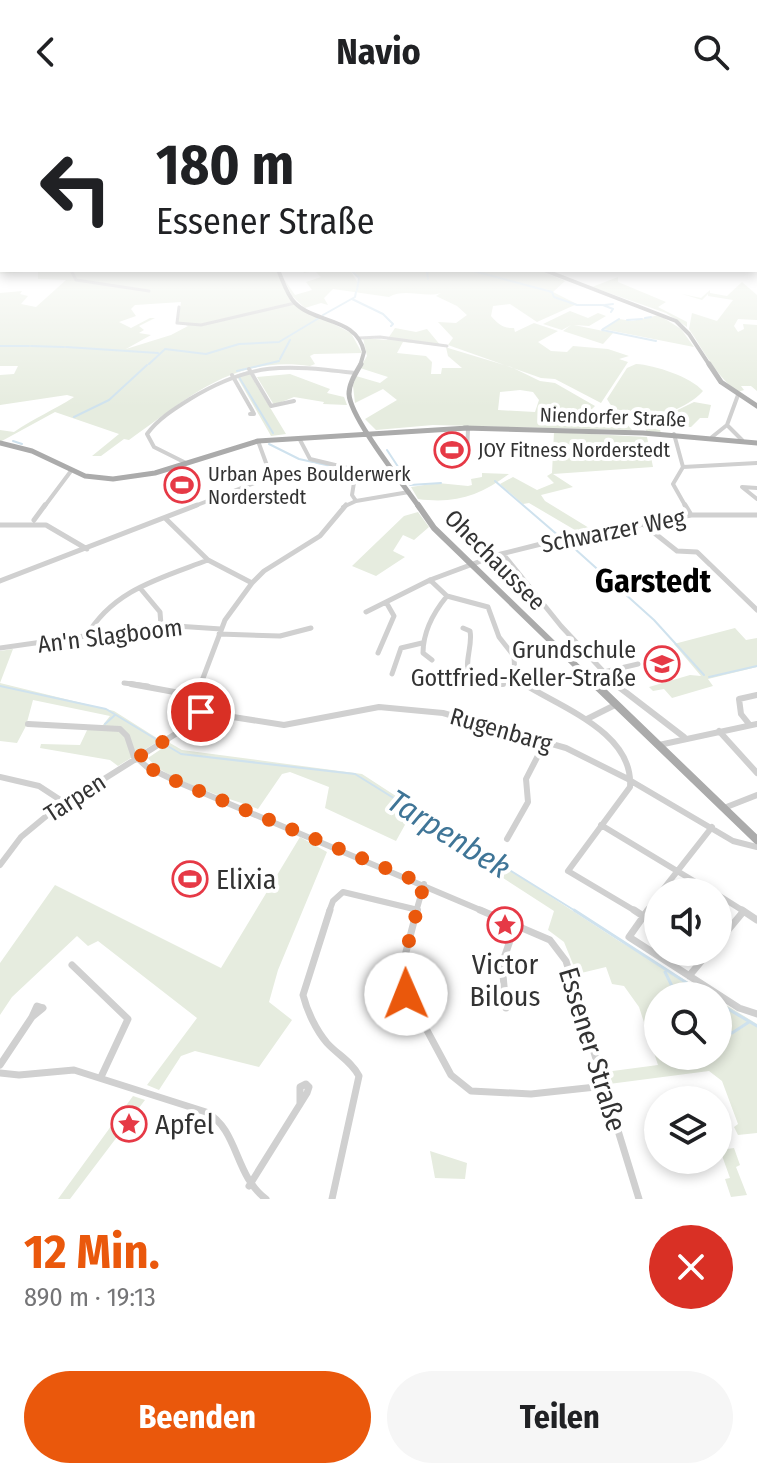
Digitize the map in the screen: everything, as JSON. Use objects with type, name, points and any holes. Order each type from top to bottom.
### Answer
[{"type":"main road","points":[[299,305],[347,328],[359,338]]},
{"type":"main road","points":[[635,305],[676,321],[689,334],[727,388],[757,406]]},
{"type":"main road","name":"Ohechaussee","points":[[359,338],[365,349],[349,390],[353,407],[426,520],[757,840]]},
{"type":"main road","name":"Niendorfer Straße","points":[[0,443],[36,452],[71,471],[93,478],[121,479],[148,475],[258,441],[371,435],[423,428],[674,434],[757,443]]},
{"type":"street","points":[[179,307],[177,323],[195,326],[286,305]]},
{"type":"street","points":[[359,338],[373,336],[447,346]]},
{"type":"street","points":[[186,463],[152,445],[147,440],[147,432],[174,410],[232,375],[276,365],[355,373]]},
{"type":"street","points":[[249,369],[271,406],[294,401]]},
{"type":"street","points":[[232,375],[252,410]]},
{"type":"street","points":[[712,437],[727,425],[738,395]]},
{"type":"street","points":[[727,425],[742,440]]},
{"type":"street","points":[[441,462],[467,457],[468,428]]},
{"type":"street","points":[[674,434],[683,467],[673,484],[691,515]]},
{"type":"street","points":[[299,437],[310,459],[356,470],[352,495],[356,501]]},
{"type":"street","points":[[0,581],[265,478],[269,471],[258,441]]},
{"type":"street","points":[[683,467],[757,463]]},
{"type":"street","points":[[34,520],[71,471]]},
{"type":"street","points":[[757,488],[742,487],[757,499]]},
{"type":"street","points":[[199,717],[196,699],[220,631],[252,583],[264,571],[320,536],[337,512],[356,501],[409,492]]},
{"type":"street","name":"Schwarzer Weg","points":[[366,612],[430,580],[503,554],[691,515],[757,515]]},
{"type":"street","points":[[165,518],[208,560],[252,583]]},
{"type":"street","points":[[0,525],[34,520],[57,529],[87,549]]},
{"type":"street","points":[[643,524],[677,551],[697,552],[757,610]]},
{"type":"street","points":[[503,554],[552,619],[603,672],[629,697],[664,718],[684,737]]},
{"type":"street","points":[[86,637],[106,606],[140,588],[208,560]]},
{"type":"street","points":[[430,580],[447,596],[488,607],[499,637],[514,656],[515,678]]},
{"type":"street","points":[[140,588],[160,612],[161,625]]},
{"type":"street","points":[[432,660],[423,653],[422,643],[431,617],[447,596]]},
{"type":"street","points":[[378,653],[394,616],[386,602]]},
{"type":"street","name":"An'n Slagboom","points":[[0,648],[161,625],[280,636],[311,628]]},
{"type":"street","points":[[463,628],[470,631],[473,645],[465,662],[469,675],[492,686],[507,684],[515,678]]},
{"type":"street","points":[[392,674],[401,648],[422,643]]},
{"type":"street","points":[[603,672],[638,664]]},
{"type":"street","points":[[515,678],[541,696],[587,719],[623,754],[632,772],[632,781],[568,871],[643,916],[629,937],[739,1008],[757,1014]]},
{"type":"street","points":[[124,683],[159,687],[196,699]]},
{"type":"street","points":[[749,724],[741,714],[739,699],[757,695]]},
{"type":"street","points":[[587,719],[616,705]]},
{"type":"street","name":"Rugenbarg","points":[[161,743],[199,717],[221,715],[284,725],[359,710],[401,707],[443,713],[546,740],[632,781],[733,841],[757,847]]},
{"type":"street","points":[[28,724],[120,729],[127,736],[136,759]]},
{"type":"street","points":[[658,745],[684,737],[757,724]]},
{"type":"street","points":[[719,730],[757,773]]},
{"type":"street","points":[[507,839],[528,802],[526,779],[546,740]]},
{"type":"street","name":"Tarpen","points":[[0,865],[32,826],[161,743]]},
{"type":"street","name":"Essener Straße","points":[[136,759],[180,783],[545,937],[561,952],[639,1199]]},
{"type":"street","points":[[0,777],[39,786],[65,803]]},
{"type":"street","points":[[723,808],[757,795]]},
{"type":"street","points":[[601,825],[689,878]]},
{"type":"street","points":[[672,878],[712,827]]},
{"type":"street","points":[[424,884],[401,971],[401,982],[455,1080],[477,1093],[501,1094],[605,1086]]},
{"type":"street","points":[[332,1199],[358,1074],[326,1042],[306,1008],[303,995],[333,901],[347,892],[418,910]]},
{"type":"street","points":[[732,905],[757,920]]},
{"type":"street","points":[[732,925],[743,912]]},
{"type":"street","points":[[506,1008],[502,964],[516,923]]},
{"type":"street","points":[[72,965],[128,1019],[101,1077]]},
{"type":"street","points":[[689,976],[697,966]]},
{"type":"street","points":[[0,1065],[32,1017]]},
{"type":"street","points":[[0,1073],[24,1076],[69,1070],[201,1109],[214,1116],[225,1130],[248,1186],[266,1199]]},
{"type":"street","points":[[248,1186],[300,1104]]},
{"type":"shaded area","points":[[0,305],[135,305],[131,309],[136,316],[119,322],[131,328],[155,318],[139,326],[144,330],[139,333],[151,335],[126,349],[171,335],[188,326],[178,322],[181,305],[297,305],[351,333],[362,353],[314,354],[310,356],[315,364],[310,366],[283,364],[235,374],[192,395],[101,456],[92,456],[119,434],[55,412],[0,442],[0,430],[14,432],[74,397],[67,395],[0,405],[0,375],[14,374],[18,366],[0,366]]},
{"type":"shaded area","points":[[501,305],[493,306],[491,316],[503,326],[514,328],[515,332],[534,323],[558,331],[538,342],[551,351],[567,352],[573,346],[608,349],[629,356],[619,359],[628,362],[601,403],[555,379],[541,378],[448,345],[453,338],[438,322],[456,323],[467,315],[457,306]]},
{"type":"shaded area","points":[[512,305],[575,305],[537,322]]},
{"type":"shaded area","points":[[644,305],[661,305],[658,307],[687,322],[687,327],[666,313]]},
{"type":"shaded area","points":[[729,305],[757,305],[757,320],[738,319],[734,326],[738,332],[744,329],[743,324],[757,325],[757,391],[751,386],[741,386],[744,390],[738,392],[730,386],[689,329],[692,313],[717,321]]},
{"type":"shaded area","points":[[570,311],[588,318],[598,313],[606,316],[589,326],[574,325],[613,333],[603,344],[563,331],[571,325],[562,330],[543,324]]},
{"type":"shaded area","points":[[659,315],[681,329],[694,347],[603,329],[619,319],[632,321]]},
{"type":"shaded area","points":[[395,328],[416,332],[427,329],[441,346],[403,342],[397,353],[426,356],[432,362],[431,374],[441,374],[442,368],[462,368],[448,356],[446,347],[511,367],[540,381],[555,383],[595,406],[592,409],[625,422],[632,430],[433,425],[376,430],[365,419],[397,400],[383,389],[355,403],[353,386],[356,376],[380,383],[388,377],[360,368],[367,356],[363,338],[387,340]],"holes":[[[500,392],[533,392],[539,400],[535,412],[498,410]]]},
{"type":"shaded area","points":[[636,364],[672,373],[703,391],[669,412],[640,417],[626,415],[615,409],[607,399],[627,368]]},
{"type":"shaded area","points":[[248,371],[286,434],[271,436],[236,375]]},
{"type":"shaded area","points":[[290,374],[330,389],[327,393],[344,397],[347,405],[323,404],[294,397],[274,405],[257,377]]},
{"type":"shaded area","points":[[694,402],[711,405],[708,418],[700,418],[691,427],[659,426],[661,433],[646,431],[645,426]]},
{"type":"shaded area","points":[[554,432],[647,437],[653,467],[553,474],[573,487],[541,495],[545,501],[594,531],[580,533],[529,503],[523,504],[500,484],[513,477],[537,490],[554,483],[547,476],[552,473]]},
{"type":"shaded area","points":[[482,473],[509,474],[477,493],[455,499],[418,499],[411,487],[438,483],[468,486],[472,485],[471,479],[482,477]]},
{"type":"shaded area","points":[[418,512],[429,527],[414,540],[403,535],[393,551],[405,557],[376,576],[352,566],[404,516]]},
{"type":"shaded area","points":[[735,628],[746,640],[757,638],[757,667],[708,679],[713,686],[672,698],[664,689],[653,691],[649,687],[690,675],[701,676],[674,644]]},
{"type":"shaded area","points":[[13,649],[0,683],[0,651]]},
{"type":"shaded area","points":[[0,683],[114,711],[160,740],[118,766],[110,760],[40,748],[41,744],[80,745],[89,726],[102,726],[110,716],[33,700],[26,726],[17,743],[0,741]]},
{"type":"shaded area","points":[[170,743],[182,750],[362,774],[644,956],[644,966],[661,966],[688,982],[644,982],[644,1022],[639,1007],[624,986],[612,984],[606,967],[577,974],[564,942],[548,930],[554,911],[443,839],[406,823],[396,841],[325,808],[329,787],[290,772],[282,774],[258,809],[183,781],[148,758]]},
{"type":"shaded area","points":[[300,837],[327,852],[278,970],[269,1002],[292,1020],[259,1067],[195,1051],[181,1056],[159,1090],[147,1085],[197,1018],[98,941],[88,946],[77,936],[12,997],[0,1015],[0,963],[55,885],[221,968]]},
{"type":"shaded area","points":[[732,1009],[757,1024],[757,1133],[738,1135],[734,1127],[738,1124],[732,1108],[732,1086],[724,1086],[709,1071],[609,1084],[605,1072],[644,1067],[644,1070],[732,1070]]},
{"type":"shaded area","points":[[133,1096],[145,1100],[70,1199],[58,1199]]},
{"type":"shaded area","points":[[732,1148],[740,1165],[736,1167],[747,1195],[731,1197],[725,1179],[732,1174]]},
{"type":"shaded area","points":[[430,1151],[467,1163],[465,1179],[435,1178]]},
{"type":"waterway","points":[[323,315],[341,305]]},
{"type":"waterway","points":[[365,305],[383,314],[393,324],[391,326]]},
{"type":"waterway","points":[[603,305],[613,309],[611,312]]},
{"type":"waterway","points":[[645,318],[651,317]]},
{"type":"waterway","points":[[165,349],[206,354],[239,344],[279,342],[319,318]]},
{"type":"waterway","points":[[603,329],[619,319]]},
{"type":"waterway","points":[[627,320],[642,319]]},
{"type":"waterway","points":[[602,330],[656,341]]},
{"type":"waterway","points":[[280,359],[290,340]]},
{"type":"waterway","points":[[0,346],[29,346]]},
{"type":"waterway","points":[[31,346],[64,347]]},
{"type":"waterway","points":[[66,347],[158,353]]},
{"type":"waterway","points":[[149,364],[164,350]]},
{"type":"waterway","points":[[237,371],[279,361]]},
{"type":"waterway","points":[[74,417],[109,400],[147,365]]},
{"type":"waterway","points":[[239,377],[273,433]]},
{"type":"waterway","points":[[13,441],[22,444]]},
{"type":"waterway","points":[[269,444],[299,459],[349,470]]},
{"type":"waterway","points":[[387,450],[410,485],[441,483]]},
{"type":"waterway","points":[[361,471],[391,471]]},
{"type":"waterway","points":[[495,481],[560,537]]},
{"type":"waterway","points":[[565,540],[654,620],[704,675]]},
{"type":"waterway","points":[[709,677],[757,666]]},
{"type":"waterway","name":"Tarpenbek","points":[[0,686],[106,709],[159,741]]},
{"type":"waterway","points":[[105,724],[115,715]]},
{"type":"waterway","name":"Tarpenbek","points":[[166,745],[181,754],[355,774],[577,912]]},
{"type":"waterway","name":"Tarpenbek","points":[[574,910],[685,982]]},
{"type":"waterway","points":[[665,972],[670,982]]},
{"type":"waterway","name":"Tarpenbek","points":[[732,1011],[757,1026]]},
{"type":"waterway","points":[[732,1033],[749,1022]]},
{"type":"place","name":"JOY Fitness Norderstedt","points":[[452,450]]},
{"type":"place","name":"Urban Apes Boulderwerk Norderstedt","points":[[182,485]]},
{"type":"place","name":"Grundschule Gottfried-Keller-Straße","points":[[662,664]]},
{"type":"place","name":"Elixia","points":[[190,879]]},
{"type":"place","name":"Victor Bilous","points":[[505,925]]},
{"type":"place","name":"Apfel","points":[[129,1124]]},
{"type":"district","name":"Garstedt","points":[[653,581]]},
{"type":"route","points":[[201,712],[193,715],[185,728],[137,758],[140,762],[180,783],[424,884],[401,971],[406,994]]}]
